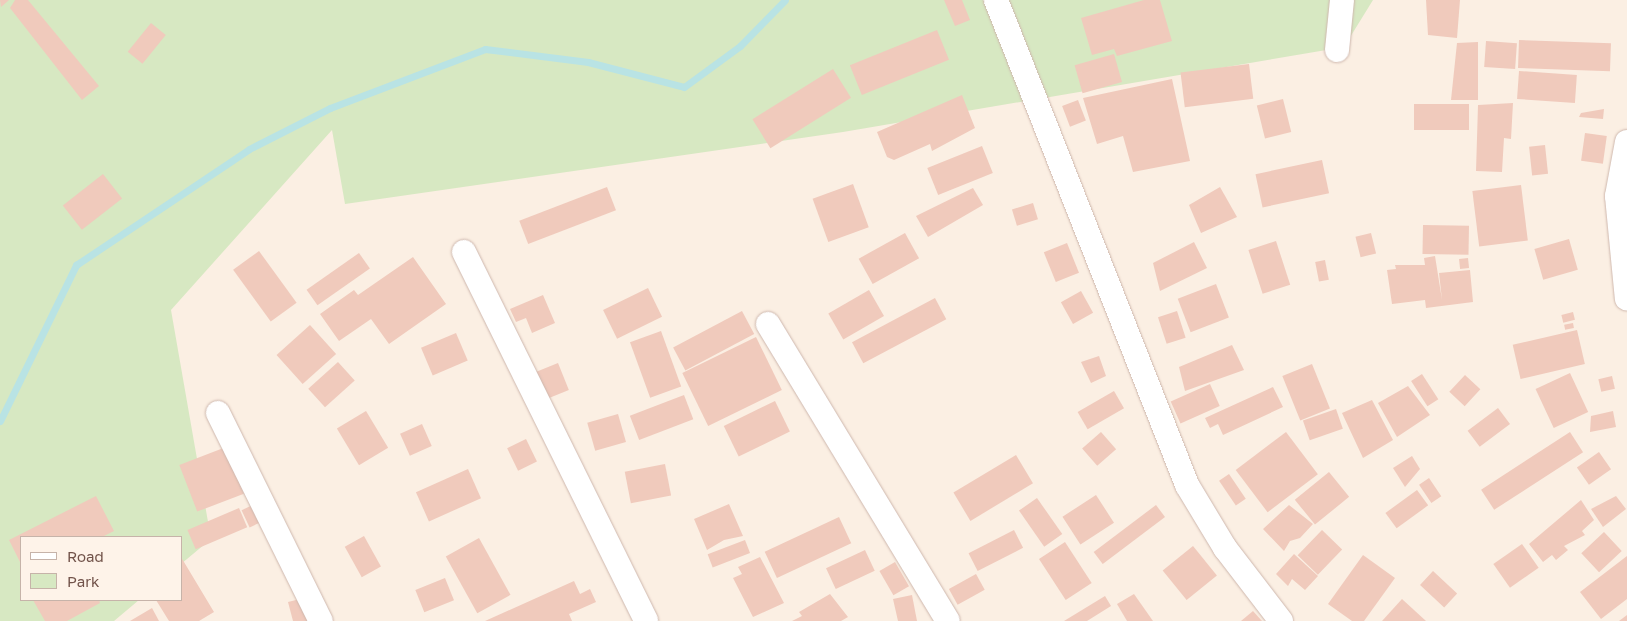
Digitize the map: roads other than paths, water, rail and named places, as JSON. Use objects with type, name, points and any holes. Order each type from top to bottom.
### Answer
[{"type":"street","points":[[996,0],[1187,485],[1225,548],[1281,621]]},
{"type":"street","points":[[1337,50],[1342,0]]},
{"type":"street","points":[[1627,142],[1617,196],[1627,299]]},
{"type":"street","points":[[464,252],[646,621]]},
{"type":"street","points":[[768,324],[948,621]]},
{"type":"street","points":[[218,414],[321,621]]},
{"type":"waterway","points":[[0,421],[76,265],[249,149],[330,108],[485,49],[588,62],[684,87],[740,46],[785,0]]}]
